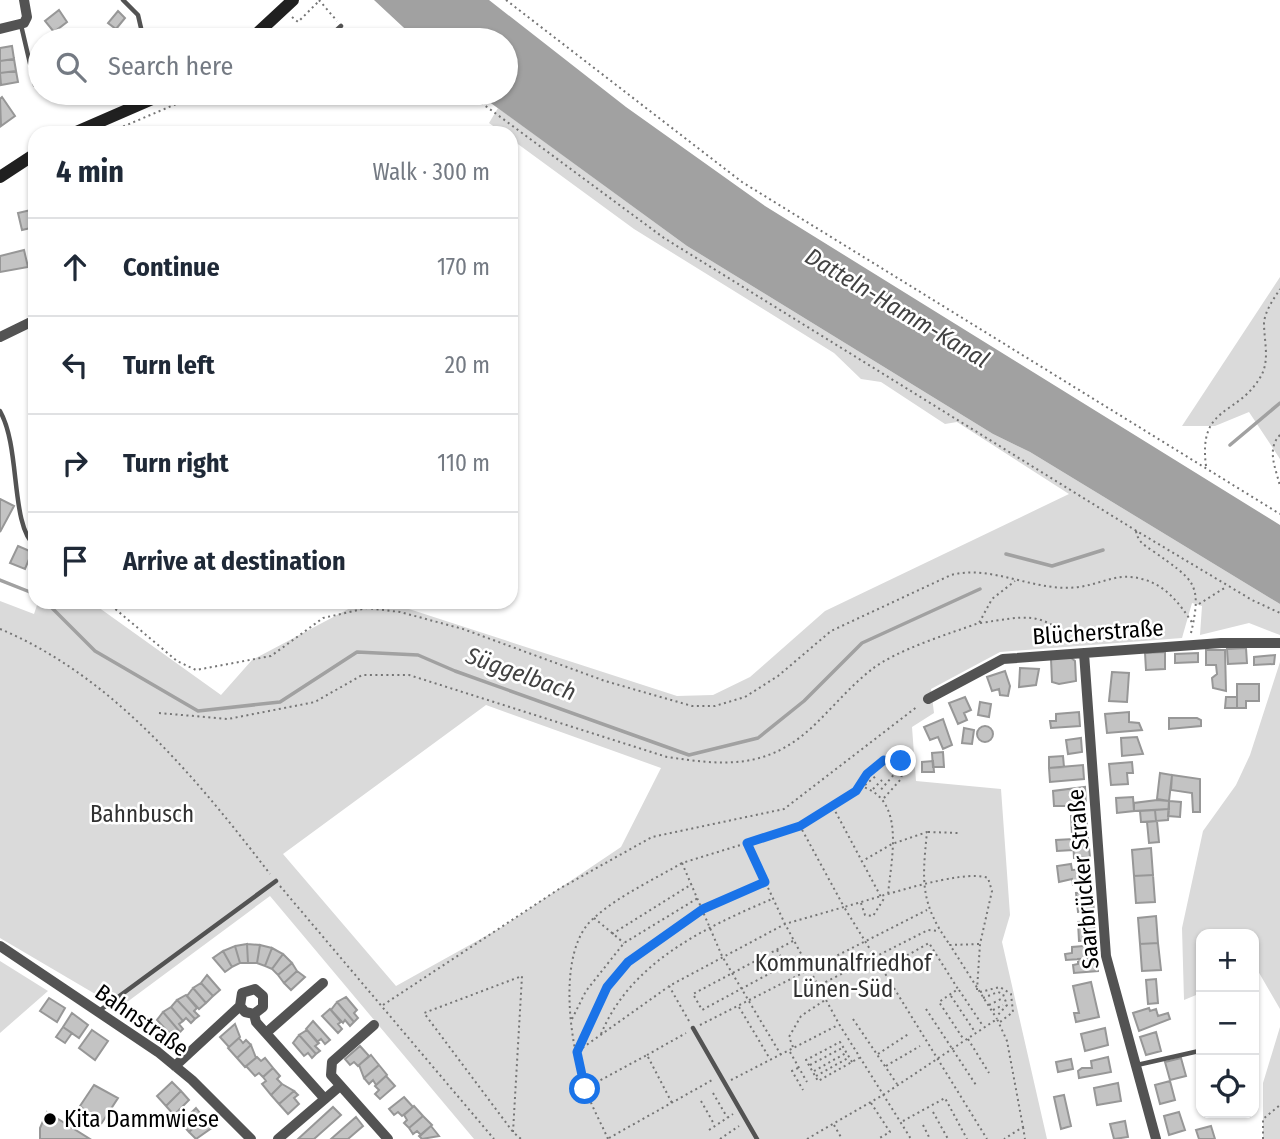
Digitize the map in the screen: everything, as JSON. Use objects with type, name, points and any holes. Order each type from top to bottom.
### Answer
[{"type":"main road","points":[[263,28],[293,0]]},
{"type":"main road","points":[[90,126],[138,105]]},
{"type":"main road","points":[[0,177],[28,159]]},
{"type":"street","points":[[0,29],[21,25],[27,17],[26,1]]},
{"type":"street","points":[[0,337],[28,323]]},
{"type":"street","name":"Blücherstraße","points":[[928,699],[1003,659],[1188,645],[1274,641],[1280,643]]},
{"type":"street","name":"Saarbrücker Straße","points":[[1084,653],[1105,956],[1133,1066],[1156,1139]]},
{"type":"street","name":"Bahnstraße","points":[[0,946],[175,1066],[251,1139]]},
{"type":"street","points":[[266,1033],[323,983]]},
{"type":"street","points":[[175,1066],[240,1006],[242,993],[255,989],[264,1002],[254,1014]]},
{"type":"street","points":[[240,1006],[245,1013],[254,1014]]},
{"type":"street","points":[[254,1014],[256,1022],[324,1098]]},
{"type":"street","points":[[374,1025],[332,1062],[331,1075],[388,1139]]},
{"type":"street","points":[[278,1139],[340,1086]]},
{"type":"lane","points":[[123,0],[138,15],[141,27]]},
{"type":"lane","points":[[21,25],[28,55]]},
{"type":"lane","points":[[0,411],[9,427],[15,456],[18,506],[28,540]]},
{"type":"lane","points":[[99,1012],[276,881]]},
{"type":"lane","points":[[693,1028],[757,1139]]},
{"type":"lane","points":[[1133,1066],[1196,1052]]},
{"type":"path","points":[[291,16],[298,22],[320,0]]},
{"type":"path","points":[[506,0],[742,182],[1280,514]]},
{"type":"path","points":[[124,126],[173,105]]},
{"type":"path","points":[[484,105],[513,126]]},
{"type":"path","points":[[518,130],[664,238],[1135,530],[1229,586],[1280,612]]},
{"type":"path","points":[[1206,467],[1203,446],[1209,425],[1262,375],[1266,352],[1264,321],[1280,289]]},
{"type":"path","points":[[1280,435],[1275,440],[1272,454],[1280,486]]},
{"type":"path","points":[[1135,530],[1138,540],[1190,581],[1198,595],[1188,645]]},
{"type":"path","points":[[375,609],[400,612],[463,629],[605,681],[692,706],[715,706],[745,697],[767,683],[831,631],[951,575],[969,570],[1016,580],[1077,587],[1116,576],[1142,579],[1168,592],[1193,624]]},
{"type":"path","points":[[979,624],[992,599],[1016,580]]},
{"type":"path","points":[[1198,605],[1218,589],[1229,586]]},
{"type":"path","points":[[115,609],[177,660],[195,670],[271,656],[323,618],[363,609]]},
{"type":"path","points":[[159,713],[229,719],[315,702],[362,675],[410,675],[667,757],[708,763],[758,761],[807,732],[872,668],[935,639],[979,624],[1033,616],[1060,629],[1084,653]]},
{"type":"path","points":[[0,629],[29,641],[125,711],[209,794],[276,881],[495,1139]]},
{"type":"path","points":[[382,1006],[559,889],[652,837],[784,809],[928,699]]},
{"type":"path","points":[[878,793],[894,776],[894,763],[901,750]]},
{"type":"path","points":[[856,791],[867,774],[891,753],[897,757],[903,769],[901,779],[883,799]]},
{"type":"path","points":[[887,759],[894,763]]},
{"type":"path","points":[[721,1075],[673,1105],[608,1139],[585,1089],[571,1020],[571,961],[574,943],[593,917],[682,863],[800,826],[863,787],[877,775]]},
{"type":"path","points":[[872,790],[882,780]]},
{"type":"path","points":[[861,903],[865,915],[873,916],[887,896],[892,844],[891,809],[878,793],[863,787]]},
{"type":"path","points":[[832,806],[881,897]]},
{"type":"path","points":[[800,826],[844,907],[987,1139]]},
{"type":"path","points":[[861,862],[892,844],[927,832],[959,833]]},
{"type":"path","points":[[927,832],[922,885],[927,910],[997,1018],[1007,1041],[1025,1139]]},
{"type":"path","points":[[747,843],[785,925],[825,999],[911,1139]]},
{"type":"path","points":[[682,863],[722,956],[781,1055]]},
{"type":"path","points":[[577,1052],[669,986],[785,925],[922,885],[973,876],[988,878],[992,891],[980,944],[978,991]]},
{"type":"path","points":[[577,1052],[607,987],[628,962],[703,909],[765,882]]},
{"type":"path","points":[[612,934],[692,884]]},
{"type":"path","points":[[571,1020],[586,991],[624,943],[698,898]]},
{"type":"path","points":[[601,1034],[634,981],[670,951],[709,926],[773,899]]},
{"type":"path","points":[[585,1089],[693,1028],[927,910]]},
{"type":"path","points":[[593,917],[624,943]]},
{"type":"path","points":[[796,998],[928,930],[940,931]]},
{"type":"path","points":[[794,941],[692,994],[702,1010],[802,956]]},
{"type":"path","points":[[883,969],[929,943],[984,1028]]},
{"type":"path","points":[[950,945],[980,944]]},
{"type":"path","points":[[777,950],[785,965]]},
{"type":"path","points":[[513,1132],[522,976],[424,1013],[513,1132],[521,1139]]},
{"type":"path","points":[[669,986],[693,1028]]},
{"type":"path","points":[[978,991],[1000,987],[1012,994],[1013,1012],[999,1023]]},
{"type":"path","points":[[958,989],[939,1002],[989,1073]]},
{"type":"path","points":[[807,1139],[883,1095],[953,1049],[997,1018],[1007,1005],[1003,994],[998,992],[983,998]]},
{"type":"path","points":[[950,995],[976,1033]]},
{"type":"path","points":[[793,1049],[789,1037],[801,1016],[825,999]]},
{"type":"path","points":[[988,1005],[1001,999]]},
{"type":"path","points":[[992,1010],[1003,1005]]},
{"type":"path","points":[[739,1006],[771,1060]]},
{"type":"path","points":[[926,1009],[976,1085]]},
{"type":"path","points":[[853,1019],[898,1085]]},
{"type":"path","points":[[726,1083],[839,1024]]},
{"type":"path","points":[[877,1054],[910,1033]]},
{"type":"path","points":[[852,1062],[840,1042],[806,1060],[818,1081],[860,1058]]},
{"type":"path","points":[[885,1067],[920,1046]]},
{"type":"path","points":[[809,1066],[843,1047]]},
{"type":"path","points":[[789,1051],[807,1082]]},
{"type":"path","points":[[813,1071],[846,1053]]},
{"type":"path","points":[[647,1055],[673,1105]]},
{"type":"path","points":[[816,1076],[849,1058]]},
{"type":"path","points":[[799,1067],[792,1071],[803,1090]]},
{"type":"path","points":[[713,1093],[727,1118]]},
{"type":"path","points":[[902,1121],[945,1098],[967,1139]]},
{"type":"path","points":[[701,1101],[715,1126]]},
{"type":"path","points":[[870,1102],[890,1132],[878,1139]]},
{"type":"path","points":[[1263,1139],[1263,1119],[1280,1105]]},
{"type":"path","points":[[709,1130],[740,1110]]},
{"type":"path","points":[[933,1112],[948,1139]]},
{"type":"path","points":[[720,1139],[747,1121]]},
{"type":"path","points":[[833,1124],[842,1139]]},
{"type":"path","points":[[923,1125],[930,1139]]},
{"type":"path","points":[[1004,1139],[1023,1127]]},
{"type":"green space","points":[[498,108],[687,246],[993,434],[1030,452],[1280,604],[1280,635],[1249,623],[1200,635],[1202,606],[1192,603],[1182,638],[1000,652],[931,689],[934,713],[912,727],[916,781],[1001,789],[1010,915],[1002,942],[1047,1139],[474,1139],[270,896],[119,1008],[0,938],[0,601],[34,614],[36,609],[101,609],[221,695],[252,660],[348,609],[409,609],[677,696],[713,695],[750,677],[825,611],[1069,494],[957,422],[945,424],[881,382],[861,379],[834,353],[634,229],[518,144],[518,126],[493,126],[489,123]],"holes":[[[486,705],[661,768],[621,847],[502,927],[396,986],[283,854]]]},
{"type":"green space","points":[[1280,277],[1280,459],[1249,412],[1215,426],[1182,426]]},
{"type":"green space","points":[[1280,662],[1280,1009],[1259,973],[1259,929],[1196,929],[1196,995],[1184,1000],[1182,928],[1203,831],[1236,785],[1250,755]]},
{"type":"green space","points":[[0,961],[48,991],[0,1033]]},
{"type":"green space","points":[[1280,1027],[1280,1139],[1263,1139],[1263,1083]]},
{"type":"water","name":"Datteln-Hamm-Kanal","points":[[374,0],[489,0],[626,107],[765,206],[1280,525],[1280,604],[1030,452],[993,434],[687,246],[493,105],[518,105],[518,28],[404,28]]},
{"type":"building","points":[[59,10],[67,22],[59,28],[51,28],[45,21]]},
{"type":"building","points":[[118,11],[125,18],[117,28],[108,23]]},
{"type":"building","points":[[12,46],[14,59],[0,61],[0,48]]},
{"type":"building","points":[[14,59],[16,71],[0,73],[0,61]]},
{"type":"building","points":[[16,71],[18,82],[1,85],[0,73]]},
{"type":"building","points":[[2,97],[15,116],[1,126],[0,99]]},
{"type":"building","points":[[28,211],[28,229],[22,230],[18,213]]},
{"type":"building","points":[[24,250],[28,267],[0,272],[0,256]]},
{"type":"building","points":[[0,499],[14,506],[0,532]]},
{"type":"building","points":[[18,546],[28,550],[25,569],[10,563]]},
{"type":"building","points":[[1246,648],[1247,663],[1228,664],[1227,649]]},
{"type":"building","points":[[1206,650],[1225,650],[1226,691],[1213,688],[1212,678],[1217,674],[1216,665],[1206,665]]},
{"type":"building","points":[[1165,652],[1165,669],[1146,670],[1145,653]]},
{"type":"building","points":[[1198,653],[1198,662],[1175,663],[1175,654]]},
{"type":"building","points":[[1275,655],[1274,664],[1254,665],[1254,657]]},
{"type":"building","points":[[1070,657],[1075,661],[1076,681],[1059,684],[1052,682],[1051,659]]},
{"type":"building","points":[[1020,668],[1039,669],[1036,685],[1019,687]]},
{"type":"building","points":[[1005,671],[1010,686],[1008,696],[1000,695],[999,689],[992,691],[987,677]]},
{"type":"building","points":[[1112,672],[1129,673],[1127,702],[1109,701]]},
{"type":"building","points":[[1237,684],[1259,684],[1259,701],[1246,701],[1246,708],[1237,708]]},
{"type":"building","points":[[965,697],[971,710],[964,713],[967,720],[958,724],[949,703]]},
{"type":"building","points":[[1226,697],[1237,697],[1237,708],[1225,708]]},
{"type":"building","points":[[980,702],[991,704],[989,717],[978,715]]},
{"type":"building","points":[[1079,712],[1080,726],[1051,728],[1050,721],[1056,721],[1056,714]]},
{"type":"building","points":[[1129,712],[1129,722],[1139,723],[1142,730],[1107,733],[1105,714]]},
{"type":"building","points":[[1169,718],[1197,718],[1201,720],[1201,726],[1169,729]]},
{"type":"building","points":[[943,719],[952,745],[943,749],[938,737],[930,740],[924,727]]},
{"type":"building","points":[[982,726],[988,726],[993,734],[991,740],[982,742],[977,737],[977,731]]},
{"type":"building","points":[[964,728],[974,730],[972,744],[962,743]]},
{"type":"building","points":[[1137,737],[1143,754],[1122,756],[1121,738]]},
{"type":"building","points":[[1081,738],[1082,752],[1068,754],[1066,740]]},
{"type":"building","points":[[943,752],[944,767],[933,767],[932,753]]},
{"type":"building","points":[[1063,756],[1064,767],[1049,768],[1049,757]]},
{"type":"building","points":[[933,761],[934,772],[922,772],[922,762]]},
{"type":"building","points":[[1132,762],[1133,773],[1127,773],[1128,784],[1111,785],[1109,764]]},
{"type":"building","points":[[1083,765],[1084,779],[1050,782],[1049,768]]},
{"type":"building","points":[[1160,773],[1172,775],[1169,801],[1157,799]]},
{"type":"building","points":[[1172,775],[1200,779],[1200,812],[1193,812],[1192,793],[1171,790]]},
{"type":"building","points":[[1085,787],[1086,806],[1054,806],[1053,791]]},
{"type":"building","points":[[1133,797],[1134,811],[1117,813],[1116,798]]},
{"type":"building","points":[[1169,801],[1169,809],[1134,811],[1134,803]]},
{"type":"building","points":[[1169,801],[1181,802],[1180,817],[1168,816]]},
{"type":"building","points":[[1169,809],[1168,820],[1156,821],[1155,810]]},
{"type":"building","points":[[1155,810],[1156,821],[1141,822],[1140,811]]},
{"type":"building","points":[[1086,815],[1088,834],[1072,835],[1071,816]]},
{"type":"building","points":[[1157,821],[1159,842],[1149,843],[1147,822]]},
{"type":"building","points":[[1088,838],[1090,857],[1074,858],[1073,839]]},
{"type":"building","points":[[1073,839],[1073,850],[1057,851],[1056,840]]},
{"type":"building","points":[[1151,848],[1153,875],[1134,876],[1132,850]]},
{"type":"building","points":[[1071,864],[1072,870],[1090,869],[1092,883],[1073,885],[1072,879],[1059,882],[1057,866]]},
{"type":"building","points":[[1153,875],[1155,902],[1136,903],[1134,876]]},
{"type":"building","points":[[1092,892],[1094,911],[1078,912],[1076,893]]},
{"type":"building","points":[[1156,916],[1158,943],[1140,944],[1138,918]]},
{"type":"building","points":[[1094,921],[1095,940],[1079,941],[1078,922]]},
{"type":"building","points":[[1158,943],[1161,970],[1142,971],[1140,944]]},
{"type":"building","points":[[247,944],[248,963],[240,963],[235,946]]},
{"type":"building","points":[[247,944],[260,945],[257,963],[248,963]]},
{"type":"building","points":[[260,945],[272,948],[265,966],[257,963]]},
{"type":"building","points":[[1096,945],[1097,958],[1066,960],[1065,954],[1072,953],[1072,947]]},
{"type":"building","points":[[235,946],[240,963],[232,967],[223,951]]},
{"type":"building","points":[[272,948],[283,954],[272,969],[265,966]]},
{"type":"building","points":[[223,951],[232,967],[225,972],[213,958]]},
{"type":"building","points":[[283,954],[292,963],[278,975],[272,969]]},
{"type":"building","points":[[1097,958],[1098,971],[1074,973],[1073,965],[1078,964],[1078,959]]},
{"type":"building","points":[[292,963],[297,971],[284,983],[278,975]]},
{"type":"building","points":[[297,971],[305,977],[291,990],[284,983]]},
{"type":"building","points":[[207,975],[220,990],[213,996],[201,983]]},
{"type":"building","points":[[1156,979],[1158,1003],[1148,1004],[1146,980]]},
{"type":"building","points":[[1091,982],[1099,1017],[1076,1022],[1074,1013],[1079,1013],[1073,986]]},
{"type":"building","points":[[201,983],[213,996],[206,1003],[193,988]]},
{"type":"building","points":[[193,988],[206,1003],[199,1009],[187,996]]},
{"type":"building","points":[[186,995],[197,1008],[194,1011],[199,1016],[195,1019],[177,1000]]},
{"type":"building","points":[[346,997],[357,1010],[354,1013],[358,1018],[354,1022],[337,1002]]},
{"type":"building","points":[[49,998],[65,1008],[57,1022],[40,1011]]},
{"type":"building","points":[[177,1000],[195,1019],[191,1023],[186,1018],[183,1021],[171,1007]]},
{"type":"building","points":[[337,1002],[354,1022],[350,1026],[345,1020],[343,1023],[331,1010]]},
{"type":"building","points":[[171,1007],[183,1021],[179,1024],[183,1029],[180,1032],[163,1012]]},
{"type":"building","points":[[1149,1008],[1150,1011],[1156,1009],[1158,1016],[1168,1013],[1170,1019],[1139,1031],[1133,1013]]},
{"type":"building","points":[[330,1009],[341,1022],[338,1024],[342,1029],[338,1033],[322,1016]]},
{"type":"building","points":[[163,1012],[180,1032],[176,1035],[172,1031],[169,1033],[157,1020]]},
{"type":"building","points":[[72,1013],[88,1025],[79,1038],[63,1027]]},
{"type":"building","points":[[313,1021],[330,1040],[325,1044],[321,1039],[317,1042],[306,1029]]},
{"type":"building","points":[[235,1024],[240,1037],[229,1047],[220,1037]]},
{"type":"building","points":[[63,1027],[72,1033],[65,1043],[56,1037]]},
{"type":"building","points":[[1105,1028],[1108,1045],[1085,1051],[1081,1034]]},
{"type":"building","points":[[92,1030],[108,1041],[95,1060],[79,1048]]},
{"type":"building","points":[[307,1030],[319,1043],[315,1046],[320,1051],[316,1054],[299,1035]]},
{"type":"building","points":[[1156,1032],[1161,1051],[1146,1055],[1140,1037]]},
{"type":"building","points":[[299,1035],[316,1054],[312,1058],[308,1053],[304,1056],[293,1043]]},
{"type":"building","points":[[239,1038],[243,1043],[246,1040],[251,1045],[237,1058],[228,1048]]},
{"type":"building","points":[[251,1045],[256,1058],[245,1067],[237,1058]]},
{"type":"building","points":[[360,1046],[369,1056],[358,1066],[354,1062],[350,1065],[345,1059]]},
{"type":"building","points":[[371,1055],[379,1065],[364,1078],[359,1065]]},
{"type":"building","points":[[257,1057],[261,1061],[265,1058],[273,1068],[263,1077],[259,1073],[255,1076],[246,1066]]},
{"type":"building","points":[[1108,1057],[1111,1072],[1079,1078],[1078,1071],[1092,1068],[1091,1061]]},
{"type":"building","points":[[1181,1058],[1186,1076],[1170,1080],[1165,1062]]},
{"type":"building","points":[[1071,1059],[1073,1069],[1058,1072],[1056,1062]]},
{"type":"building","points":[[379,1065],[387,1075],[376,1085],[373,1080],[369,1084],[364,1078]]},
{"type":"building","points":[[273,1068],[280,1076],[277,1079],[282,1084],[271,1095],[262,1084],[266,1081],[263,1077]]},
{"type":"building","points":[[386,1076],[395,1086],[380,1099],[375,1094],[379,1090],[375,1086]]},
{"type":"building","points":[[1170,1081],[1175,1100],[1160,1104],[1155,1085]]},
{"type":"building","points":[[172,1082],[181,1091],[166,1106],[157,1096]]},
{"type":"building","points":[[1118,1083],[1121,1101],[1097,1105],[1094,1088]]},
{"type":"building","points":[[282,1084],[294,1091],[279,1104],[271,1095]]},
{"type":"building","points":[[94,1085],[118,1098],[101,1124],[80,1106]]},
{"type":"building","points":[[181,1091],[189,1100],[174,1115],[166,1106]]},
{"type":"building","points":[[294,1091],[298,1095],[294,1098],[299,1104],[288,1114],[279,1104]]},
{"type":"building","points":[[1064,1095],[1071,1126],[1061,1129],[1054,1097]]},
{"type":"building","points":[[404,1097],[413,1107],[402,1116],[398,1112],[394,1115],[389,1109]]},
{"type":"building","points":[[414,1106],[423,1116],[409,1128],[404,1123],[407,1120],[404,1115]]},
{"type":"building","points":[[333,1107],[341,1115],[314,1139],[298,1139]]},
{"type":"building","points":[[196,1108],[204,1118],[189,1132],[181,1123]]},
{"type":"building","points":[[47,1112],[90,1139],[40,1139],[40,1128]]},
{"type":"building","points":[[1179,1112],[1185,1130],[1169,1135],[1164,1116]]},
{"type":"building","points":[[423,1116],[432,1125],[421,1135],[417,1131],[413,1134],[409,1128]]},
{"type":"building","points":[[356,1117],[363,1126],[348,1139],[331,1139]]},
{"type":"building","points":[[204,1118],[213,1127],[196,1139],[189,1132]]},
{"type":"building","points":[[1125,1121],[1128,1137],[1114,1139],[1110,1124]]},
{"type":"building","points":[[431,1126],[439,1136],[422,1139],[419,1136]]},
{"type":"building","points":[[1211,1126],[1215,1139],[1199,1139],[1196,1130]]},
{"type":"waterway","name":"Süggelbach","points":[[1230,445],[1280,403]]},
{"type":"waterway","name":"Süggelbach","points":[[1006,554],[1052,566],[1103,550]]},
{"type":"waterway","name":"Süggelbach","points":[[0,580],[28,591]]},
{"type":"waterway","name":"Süggelbach","points":[[53,609],[95,651],[198,711],[280,702],[357,652],[418,655],[455,671],[689,755],[758,738],[804,701],[862,643],[980,589]]},
{"type":"place","name":"Kita Dammwiese","points":[[50,1119]]},
{"type":"route","points":[[585,1089],[577,1052],[580,1041],[607,987],[628,962],[654,941],[703,909],[765,882],[747,843],[800,826],[856,791],[867,774],[884,760],[892,760],[894,763],[897,757],[901,761]]},
{"type":"park label","name":"Bahnbusch","points":[[142,814]]},
{"type":"park label","name":"Kommunalfriedhof Lünen-Süd","points":[[843,976]]}]
